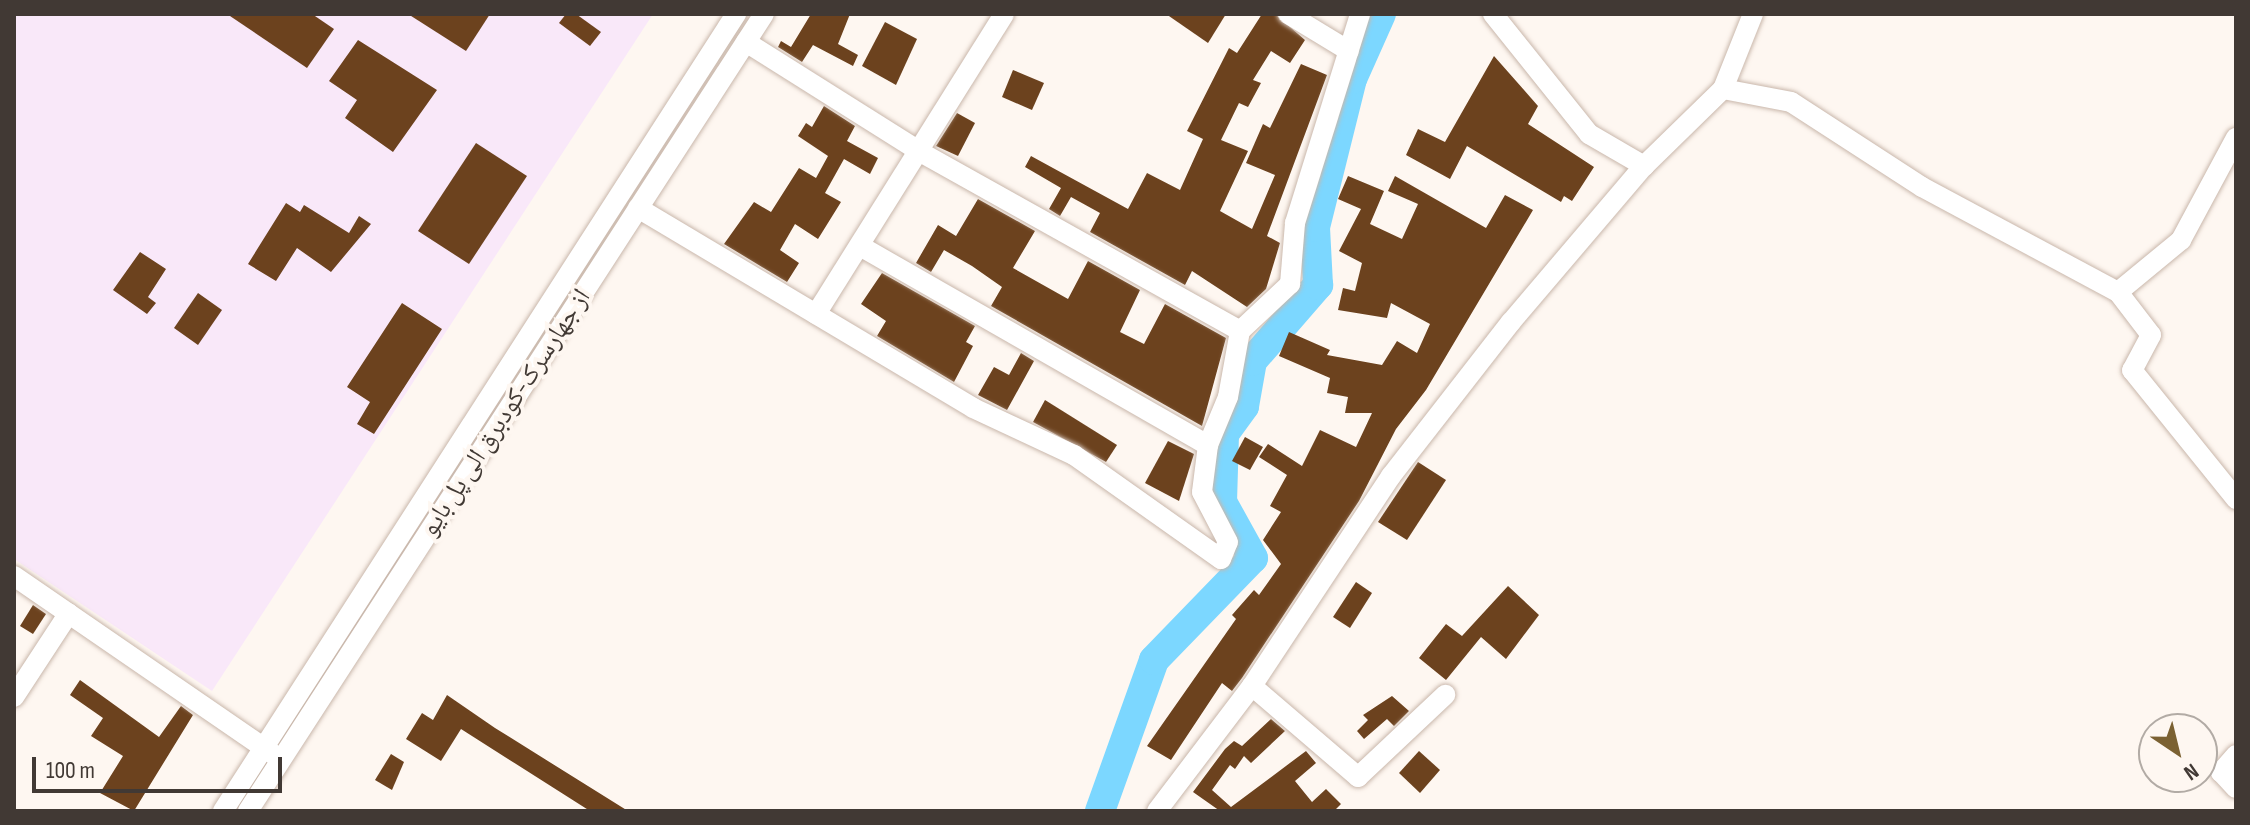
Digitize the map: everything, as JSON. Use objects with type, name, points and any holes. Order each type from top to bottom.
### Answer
[{"type":"street","name":"از جهارسرک-کودبرق الی پل بایو","points":[[223,811],[736,14]]},
{"type":"street","name":"از جهارسرک-کودبرق الی پل بایو","points":[[248,811],[764,14]]},
{"type":"street","points":[[816,314],[922,153],[1004,14]]},
{"type":"street","points":[[1288,14],[1349,51]]},
{"type":"street","points":[[638,208],[973,408],[1074,455],[1221,559],[1228,542],[1202,492],[1208,445],[1228,397],[1240,331],[1290,284],[1295,223],[1360,14]]},
{"type":"street","points":[[1493,14],[1589,134],[1644,166]]},
{"type":"street","points":[[1157,811],[1252,686],[1391,476],[1644,166],[1723,89],[1753,14]]},
{"type":"street","points":[[746,42],[922,153],[1240,331]]},
{"type":"street","points":[[1723,89],[1791,102],[1922,187],[2118,292],[2151,335],[2132,370],[2236,499]]},
{"type":"street","points":[[2118,292],[2181,240],[2236,138]]},
{"type":"street","points":[[860,246],[1208,445]]},
{"type":"street","points":[[14,576],[281,760]]},
{"type":"street","points":[[14,697],[69,613]]},
{"type":"street","points":[[1252,686],[1358,777],[1445,695]]},
{"type":"street","points":[[2236,755],[2221,772],[2236,788]]},
{"type":"shaded area","points":[[14,14],[653,14],[212,691],[14,559]]},
{"type":"building","points":[[227,14],[312,14],[334,29],[307,68]]},
{"type":"building","points":[[408,14],[490,14],[466,51]]},
{"type":"building","points":[[566,14],[576,14],[601,32],[590,46],[559,23]]},
{"type":"building","points":[[811,14],[850,14],[838,44],[858,55],[853,66],[813,45],[802,62],[778,47],[781,41],[791,47]]},
{"type":"building","points":[[1166,14],[1226,14],[1208,43]]},
{"type":"building","points":[[1262,14],[1275,14],[1305,40],[1290,63],[1271,51],[1253,80],[1261,83],[1248,107],[1239,103],[1221,140],[1248,151],[1220,211],[1252,229],[1275,175],[1246,163],[1263,124],[1270,128],[1301,64],[1327,75],[1267,236],[1280,243],[1266,289],[1247,307],[1192,271],[1185,285],[1090,232],[1100,213],[1071,197],[1060,216],[1049,209],[1061,188],[1025,167],[1031,156],[1128,209],[1147,173],[1180,190],[1203,139],[1187,131],[1229,48],[1237,53]]},
{"type":"building","points":[[885,22],[917,39],[896,85],[862,66]]},
{"type":"building","points":[[358,40],[437,90],[393,152],[345,118],[357,100],[329,81]]},
{"type":"building","points":[[1494,56],[1538,106],[1528,124],[1594,167],[1572,201],[1564,196],[1561,202],[1467,146],[1450,179],[1406,155],[1418,129],[1445,142]]},
{"type":"building","points":[[1013,70],[1044,83],[1032,110],[1002,97]]},
{"type":"building","points":[[824,106],[855,126],[847,141],[878,158],[870,174],[844,159],[825,193],[841,202],[818,239],[795,224],[780,250],[799,263],[787,282],[724,244],[754,202],[771,212],[799,168],[816,178],[828,156],[798,136],[806,123],[812,127]]},
{"type":"building","points":[[957,113],[975,123],[958,156],[936,146]]},
{"type":"building","points":[[476,143],[527,176],[469,264],[418,231]]},
{"type":"building","points":[[1348,176],[1384,191],[1370,224],[1402,239],[1418,204],[1388,191],[1395,176],[1486,228],[1505,195],[1533,210],[1426,390],[1396,429],[1359,501],[1242,678],[1232,691],[1222,683],[1171,760],[1147,746],[1236,619],[1232,615],[1254,590],[1259,595],[1281,564],[1263,540],[1281,512],[1270,506],[1287,475],[1259,457],[1268,444],[1302,466],[1320,430],[1356,447],[1372,413],[1345,413],[1348,397],[1327,393],[1330,378],[1279,356],[1289,332],[1330,350],[1327,355],[1382,365],[1397,341],[1417,353],[1430,324],[1391,303],[1387,318],[1338,310],[1343,288],[1355,291],[1362,263],[1339,251],[1361,209],[1338,199]]},
{"type":"building","points":[[978,199],[1035,231],[1013,268],[1068,299],[1088,261],[1140,290],[1120,332],[1144,344],[1165,304],[1226,338],[1202,426],[991,306],[1002,287],[944,250],[931,272],[916,263],[938,225],[956,236]]},
{"type":"building","points":[[286,203],[300,212],[304,205],[349,233],[359,216],[371,224],[331,272],[297,248],[276,281],[248,264]]},
{"type":"building","points":[[140,252],[166,269],[148,297],[156,303],[147,314],[113,290]]},
{"type":"building","points":[[882,273],[975,326],[966,342],[973,346],[954,382],[877,336],[886,321],[861,304]]},
{"type":"building","points":[[198,293],[222,310],[198,345],[174,328]]},
{"type":"building","points":[[402,303],[442,329],[374,434],[357,424],[370,402],[347,387]]},
{"type":"building","points":[[1021,353],[1034,361],[1007,410],[978,395],[994,367],[1009,375]]},
{"type":"building","points":[[1045,400],[1117,445],[1106,462],[1033,422]]},
{"type":"building","points":[[1245,437],[1263,447],[1250,470],[1232,461]]},
{"type":"building","points":[[1168,441],[1194,454],[1179,501],[1145,483]]},
{"type":"building","points":[[1418,462],[1446,480],[1407,540],[1378,522]]},
{"type":"building","points":[[1356,582],[1372,593],[1350,628],[1333,617]]},
{"type":"building","points":[[1508,586],[1539,615],[1506,659],[1481,637],[1446,680],[1419,658],[1446,624],[1462,636]]},
{"type":"building","points":[[33,605],[46,614],[33,634],[20,626]]},
{"type":"building","points":[[80,680],[159,737],[181,706],[193,715],[134,811],[100,793],[123,756],[91,736],[103,718],[70,695]]},
{"type":"building","points":[[447,695],[628,811],[590,811],[461,729],[441,761],[406,739],[422,713],[433,720]]},
{"type":"building","points":[[1392,696],[1409,711],[1394,726],[1387,719],[1364,739],[1357,731],[1368,720],[1363,715]]},
{"type":"building","points":[[1271,719],[1285,731],[1251,763],[1244,756],[1235,769],[1230,765],[1212,790],[1231,807],[1306,751],[1316,763],[1295,781],[1312,802],[1326,789],[1341,804],[1334,811],[1220,811],[1193,792],[1225,749],[1234,741],[1242,746]]},
{"type":"building","points":[[1419,751],[1440,770],[1420,793],[1399,773]]},
{"type":"building","points":[[391,754],[404,762],[392,790],[375,780]]},
{"type":"waterway","points":[[1100,811],[1154,660],[1253,558],[1222,502],[1224,434],[1244,406],[1252,361],[1318,285],[1315,227],[1352,79],[1381,14]]}]
